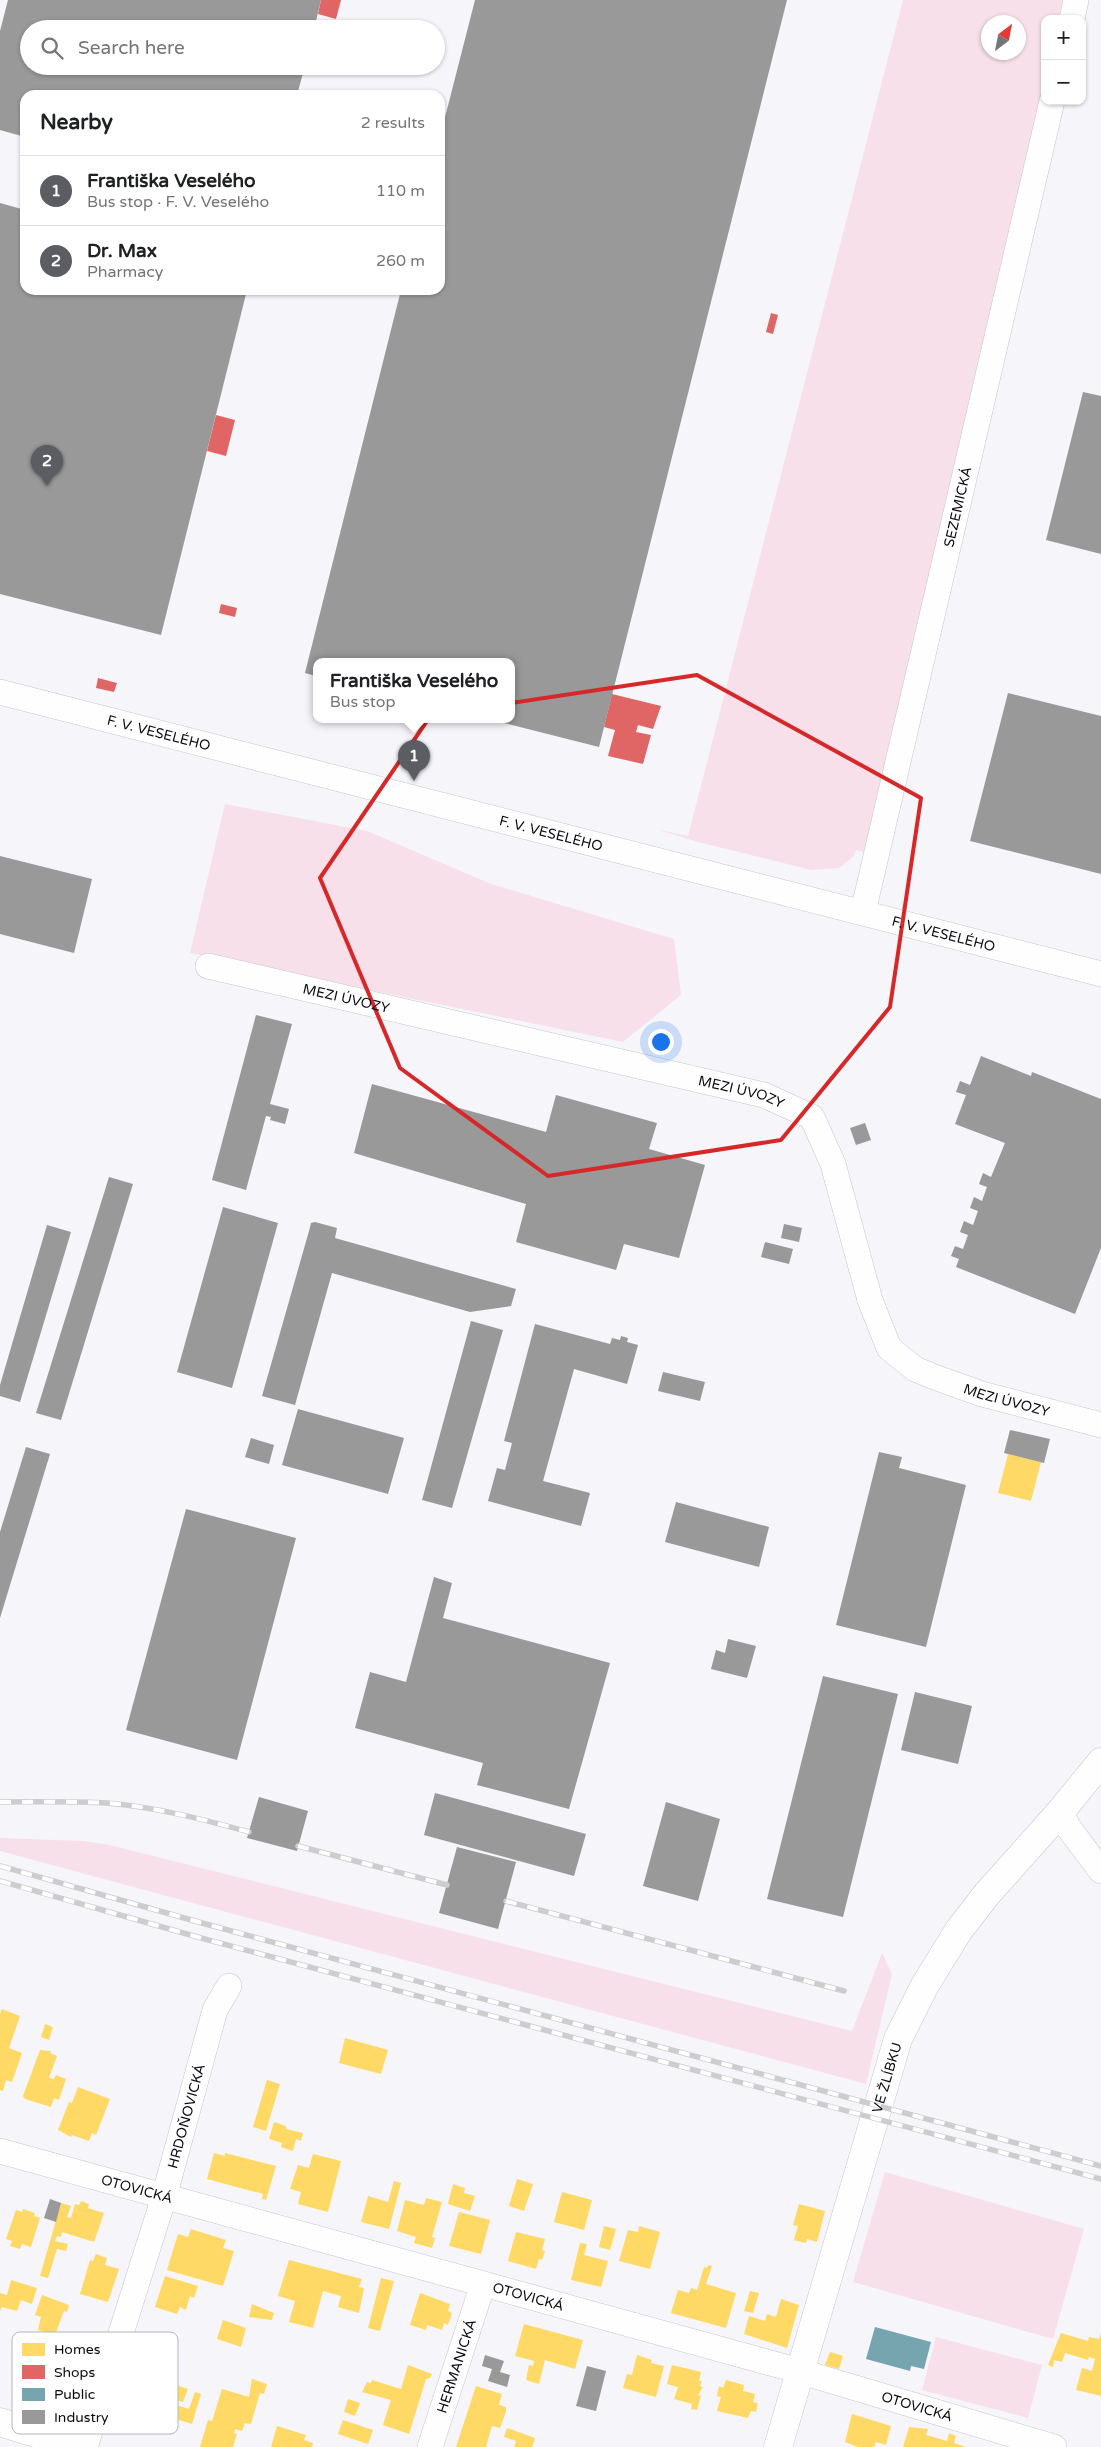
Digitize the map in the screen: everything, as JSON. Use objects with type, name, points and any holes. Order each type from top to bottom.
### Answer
[{"type":"street","points":[[1073,15],[1076,0]]},
{"type":"street","name":"SEZEMICKÁ","points":[[862,912],[1051,105]]},
{"type":"street","name":"F. V. VESELÉHO","points":[[0,692],[1101,974]]},
{"type":"street","name":"MEZI ÚVOZY","points":[[208,966],[764,1095],[812,1118],[833,1164],[870,1300],[889,1348],[915,1369],[936,1378],[982,1394],[1101,1425]]},
{"type":"street","name":"VE ŽLÍBKU","points":[[778,2447],[898,2039],[925,1985],[959,1930],[987,1894],[1061,1811],[1101,1762]]},
{"type":"street","points":[[1061,1811],[1068,1827],[1101,1871]]},
{"type":"street","name":"HRDOŇOVICKÁ","points":[[121,2332],[164,2197],[216,2010],[229,1986]]},
{"type":"street","name":"OTOVICKÁ","points":[[0,2151],[801,2372],[1054,2447]]},
{"type":"street","name":"HERMANICKÁ","points":[[430,2447],[483,2284]]},
{"type":"street","points":[[0,2422],[12,2426]]},
{"type":"street","points":[[38,2434],[80,2447]]},
{"type":"street","name":"HRDOŇOVICKÁ","points":[[85,2447],[89,2434]]},
{"type":"highlighted area","points":[[697,675],[921,798],[890,1007],[781,1140],[548,1176],[400,1068],[320,878],[431,715]]},
{"type":"shaded area","points":[[903,0],[1063,0],[1060,15],[1041,15],[1041,95],[864,852],[856,850],[853,857],[839,868],[811,870],[698,842],[656,829],[688,836]]},
{"type":"shaded area","points":[[225,804],[367,831],[491,884],[674,939],[681,995],[623,1042],[190,953]]},
{"type":"shaded area","points":[[0,1838],[83,1841],[105,1844],[852,2031],[882,1953],[892,1974],[866,2084],[0,1851]]},
{"type":"shaded area","points":[[885,2172],[1084,2229],[1053,2339],[853,2282]]},
{"type":"shaded area","points":[[936,2337],[1042,2365],[1028,2418],[922,2390]]},
{"type":"building: Homes","points":[[1008,1454],[1041,1462],[1031,1501],[998,1493]]},
{"type":"building: Homes","points":[[2,2009],[20,2016],[9,2048],[22,2053],[12,2082],[6,2080],[3,2091],[0,2090],[0,2014]]},
{"type":"building: Homes","points":[[45,2024],[53,2027],[49,2040],[41,2037]]},
{"type":"building: Homes","points":[[345,2038],[388,2050],[381,2074],[339,2063]]},
{"type":"building: Homes","points":[[40,2050],[51,2051],[50,2053],[57,2056],[49,2078],[54,2079],[56,2075],[66,2079],[59,2100],[54,2098],[51,2107],[25,2099],[23,2096]]},
{"type":"building: Homes","points":[[267,2080],[280,2084],[266,2131],[253,2127]]},
{"type":"building: Homes","points":[[78,2087],[110,2099],[96,2135],[92,2133],[89,2141],[72,2135],[71,2137],[58,2130],[69,2102],[72,2103]]},
{"type":"building: Homes","points":[[274,2122],[286,2126],[286,2129],[303,2133],[301,2141],[296,2139],[293,2151],[281,2147],[282,2143],[269,2139]]},
{"type":"building: Homes","points":[[214,2153],[225,2156],[225,2153],[276,2166],[266,2200],[262,2199],[263,2194],[207,2179]]},
{"type":"building: Homes","points":[[313,2154],[341,2161],[328,2212],[298,2204],[301,2192],[290,2189],[298,2165],[309,2168]]},
{"type":"building: Homes","points":[[517,2179],[533,2184],[524,2211],[509,2206]]},
{"type":"building: Homes","points":[[394,2181],[401,2183],[389,2229],[361,2222],[368,2196],[388,2202]]},
{"type":"building: Homes","points":[[453,2184],[465,2188],[464,2193],[475,2196],[470,2211],[448,2204]]},
{"type":"building: Homes","points":[[562,2192],[592,2200],[584,2230],[554,2222]]},
{"type":"building: Homes","points":[[426,2198],[442,2202],[432,2237],[435,2238],[432,2248],[414,2243],[416,2237],[397,2231],[405,2200],[424,2205]]},
{"type":"building: Homes","points":[[81,2201],[89,2204],[88,2208],[104,2213],[94,2242],[62,2232],[61,2237],[57,2236],[55,2241],[68,2244],[66,2251],[57,2249],[48,2278],[40,2276],[61,2203],[71,2206],[67,2217],[71,2218],[75,2204],[79,2205]]},
{"type":"building: Homes","points":[[799,2204],[825,2211],[817,2242],[807,2239],[806,2243],[794,2240],[798,2226],[793,2225]]},
{"type":"building: Homes","points":[[23,2209],[35,2213],[34,2216],[40,2218],[31,2247],[22,2244],[20,2249],[10,2246],[12,2241],[6,2239],[16,2210],[22,2212]]},
{"type":"building: Homes","points":[[459,2212],[490,2220],[481,2254],[449,2246]]},
{"type":"building: Homes","points":[[604,2226],[616,2229],[610,2250],[599,2247]]},
{"type":"building: Homes","points":[[639,2226],[660,2232],[650,2269],[619,2261],[628,2230],[638,2232]]},
{"type":"building: Homes","points":[[191,2229],[226,2240],[223,2248],[234,2251],[223,2286],[167,2270],[178,2234],[188,2237]]},
{"type":"building: Homes","points":[[516,2232],[545,2239],[542,2250],[545,2251],[542,2260],[539,2259],[536,2269],[508,2261]]},
{"type":"building: Homes","points":[[580,2243],[587,2244],[584,2255],[608,2261],[601,2287],[571,2280]]},
{"type":"building: Homes","points":[[96,2254],[107,2258],[105,2265],[119,2269],[108,2302],[80,2294],[90,2260],[93,2261]]},
{"type":"building: Homes","points":[[289,2260],[362,2279],[359,2287],[364,2288],[359,2313],[338,2307],[341,2296],[323,2291],[313,2328],[289,2322],[295,2301],[278,2296]]},
{"type":"building: Homes","points":[[708,2265],[712,2266],[706,2284],[736,2293],[726,2328],[671,2313],[678,2290],[689,2293],[691,2288],[697,2290],[704,2267],[707,2268]]},
{"type":"building: Homes","points":[[165,2276],[198,2286],[194,2298],[190,2296],[186,2310],[180,2307],[177,2314],[155,2307]]},
{"type":"building: Homes","points":[[381,2278],[394,2281],[380,2331],[368,2328]]},
{"type":"building: Homes","points":[[11,2280],[37,2288],[32,2304],[21,2300],[17,2311],[2,2307],[0,2311],[0,2293],[7,2295]]},
{"type":"building: Homes","points":[[750,2291],[759,2293],[753,2313],[744,2311]]},
{"type":"building: Homes","points":[[420,2293],[450,2304],[448,2311],[452,2313],[448,2325],[444,2323],[442,2330],[427,2325],[426,2330],[410,2325]]},
{"type":"building: Homes","points":[[42,2295],[69,2305],[67,2312],[64,2311],[56,2332],[38,2330],[41,2317],[35,2315]]},
{"type":"building: Homes","points":[[781,2299],[799,2305],[787,2348],[744,2334],[749,2316],[765,2321],[767,2314],[776,2317]]},
{"type":"building: Homes","points":[[252,2304],[274,2313],[272,2320],[249,2317]]},
{"type":"building: Homes","points":[[223,2320],[246,2328],[241,2347],[217,2339]]},
{"type":"building: Homes","points":[[524,2324],[583,2340],[575,2369],[545,2360],[539,2384],[526,2380],[529,2365],[533,2366],[534,2361],[515,2356]]},
{"type":"building: Homes","points":[[1061,2333],[1088,2341],[1089,2337],[1099,2339],[1101,2333],[1101,2396],[1076,2390],[1082,2368],[1092,2371],[1095,2359],[1089,2357],[1088,2360],[1065,2353],[1062,2362],[1054,2360],[1053,2367],[1048,2365]]},
{"type":"building: Homes","points":[[830,2352],[843,2356],[839,2369],[825,2365]]},
{"type":"building: Homes","points":[[637,2355],[652,2360],[651,2363],[664,2366],[656,2397],[623,2388],[627,2374],[632,2375]]},
{"type":"building: Homes","points":[[408,2365],[432,2374],[430,2378],[426,2379],[409,2434],[383,2425],[391,2400],[362,2392],[367,2382],[371,2383],[372,2380],[401,2389]]},
{"type":"building: Homes","points":[[672,2365],[701,2372],[699,2381],[702,2381],[700,2386],[703,2387],[698,2395],[701,2396],[697,2410],[691,2409],[692,2404],[674,2399],[678,2387],[667,2384]]},
{"type":"building: Homes","points":[[252,2379],[267,2384],[264,2394],[260,2393],[251,2424],[245,2423],[242,2431],[235,2429],[234,2433],[237,2434],[233,2447],[200,2447],[208,2420],[212,2421],[222,2389],[249,2397]]},
{"type":"building: Homes","points":[[726,2380],[744,2385],[743,2391],[755,2394],[753,2402],[758,2403],[756,2412],[751,2411],[748,2418],[717,2411],[721,2397],[717,2396],[719,2386],[723,2388]]},
{"type":"building: Homes","points":[[178,2386],[188,2389],[183,2402],[178,2400]]},
{"type":"building: Homes","points":[[476,2386],[502,2394],[499,2405],[506,2407],[506,2412],[500,2428],[492,2426],[486,2447],[456,2447]]},
{"type":"building: Homes","points":[[195,2392],[201,2394],[192,2424],[178,2420],[178,2406],[189,2409]]},
{"type":"building: Homes","points":[[348,2399],[360,2403],[355,2416],[344,2412]]},
{"type":"building: Homes","points":[[852,2414],[891,2426],[886,2445],[876,2442],[874,2447],[858,2447],[845,2442]]},
{"type":"building: Homes","points":[[343,2420],[373,2430],[368,2444],[338,2434]]},
{"type":"building: Homes","points":[[277,2426],[306,2435],[304,2440],[313,2443],[312,2447],[271,2447]]},
{"type":"building: Homes","points":[[909,2427],[928,2429],[926,2435],[947,2441],[949,2433],[956,2436],[954,2443],[966,2447],[903,2447]]},
{"type":"building: Homes","points":[[507,2428],[535,2438],[532,2447],[514,2447],[516,2441],[504,2437]]},
{"type":"building: Shops","points":[[321,0],[341,0],[336,19],[318,14]]},
{"type":"building: Shops","points":[[771,313],[778,315],[773,334],[766,332]]},
{"type":"building: Shops","points":[[216,415],[235,420],[226,456],[207,451]]},
{"type":"building: Shops","points":[[221,604],[237,608],[235,617],[219,613]]},
{"type":"building: Shops","points":[[98,678],[117,683],[114,692],[96,688]]},
{"type":"building: Shops","points":[[612,694],[661,706],[653,729],[638,725],[636,732],[651,735],[643,764],[608,756],[615,730],[604,727]]},
{"type":"building: Public","points":[[875,2327],[931,2342],[924,2369],[911,2366],[910,2371],[866,2359]]},
{"type":"building: Industry","points":[[8,0],[321,0],[316,20],[20,20],[20,75],[303,75],[298,90],[20,90],[20,136],[0,130],[0,31]]},
{"type":"building: Industry","points":[[475,0],[787,0],[599,747],[504,723],[515,723],[515,658],[313,658],[313,675],[305,673],[400,295],[445,295],[445,117]]},
{"type":"building: Industry","points":[[0,203],[20,209],[20,295],[246,295],[161,635],[0,594]]},
{"type":"building: Industry","points":[[1083,392],[1101,396],[1101,554],[1046,540]]},
{"type":"building: Industry","points":[[1008,693],[1101,716],[1101,874],[970,841]]},
{"type":"building: Industry","points":[[0,856],[92,879],[74,953],[0,934]]},
{"type":"building: Industry","points":[[256,1015],[292,1024],[270,1104],[289,1109],[285,1124],[270,1120],[271,1117],[266,1116],[246,1190],[212,1180]]},
{"type":"building: Industry","points":[[981,1056],[1031,1076],[1032,1072],[1101,1099],[1101,1248],[1075,1314],[956,1267],[959,1259],[951,1256],[955,1246],[963,1249],[968,1235],[960,1232],[964,1221],[973,1225],[978,1211],[970,1208],[974,1197],[982,1201],[987,1187],[979,1184],[983,1173],[991,1177],[1005,1143],[955,1124],[966,1095],[956,1092],[960,1081],[970,1085]]},
{"type":"building: Industry","points":[[372,1084],[546,1132],[556,1095],[657,1123],[649,1149],[705,1165],[679,1258],[624,1244],[616,1270],[516,1242],[526,1204],[354,1153]]},
{"type":"building: Industry","points":[[865,1123],[871,1140],[856,1145],[850,1128]]},
{"type":"building: Industry","points":[[109,1177],[133,1184],[61,1420],[36,1413]]},
{"type":"building: Industry","points":[[223,1207],[278,1223],[232,1388],[177,1372]]},
{"type":"building: Industry","points":[[315,1222],[337,1228],[335,1238],[516,1289],[511,1306],[470,1312],[332,1273],[295,1405],[262,1396],[311,1223]]},
{"type":"building: Industry","points":[[784,1224],[802,1228],[799,1242],[781,1238]]},
{"type":"building: Industry","points":[[47,1225],[71,1232],[20,1402],[0,1396],[0,1385]]},
{"type":"building: Industry","points":[[765,1242],[793,1249],[789,1264],[761,1257]]},
{"type":"building: Industry","points":[[471,1321],[503,1330],[452,1508],[422,1500]]},
{"type":"building: Industry","points":[[535,1324],[610,1344],[612,1338],[620,1340],[621,1336],[628,1338],[627,1342],[638,1345],[627,1384],[574,1369],[543,1481],[590,1493],[581,1526],[488,1501],[497,1468],[505,1470],[512,1443],[504,1441]]},
{"type":"building: Industry","points":[[663,1372],[705,1382],[700,1401],[658,1391]]},
{"type":"building: Industry","points":[[298,1409],[404,1438],[388,1494],[282,1465]]},
{"type":"building: Industry","points":[[1010,1430],[1050,1439],[1044,1463],[1004,1453]]},
{"type":"building: Industry","points":[[251,1438],[274,1445],[269,1464],[245,1457]]},
{"type":"building: Industry","points":[[26,1447],[50,1454],[0,1618],[0,1532]]},
{"type":"building: Industry","points":[[879,1452],[902,1457],[899,1468],[966,1485],[926,1647],[836,1625]]},
{"type":"building: Industry","points":[[676,1502],[769,1527],[759,1567],[665,1542]]},
{"type":"building: Industry","points":[[186,1509],[296,1538],[237,1760],[126,1730]]},
{"type":"building: Industry","points":[[434,1577],[452,1583],[443,1618],[610,1663],[569,1809],[477,1785],[483,1763],[355,1728],[370,1672],[406,1682]]},
{"type":"building: Industry","points":[[728,1639],[756,1646],[747,1678],[711,1669],[716,1650],[725,1653]]},
{"type":"building: Industry","points":[[823,1676],[898,1694],[843,1917],[767,1899]]},
{"type":"building: Industry","points":[[915,1692],[972,1706],[958,1764],[901,1750]]},
{"type":"building: Industry","points":[[435,1793],[586,1834],[574,1876],[424,1835]]},
{"type":"building: Industry","points":[[259,1797],[308,1811],[297,1851],[247,1838]]},
{"type":"building: Industry","points":[[666,1802],[720,1819],[698,1901],[643,1886]]},
{"type":"building: Industry","points":[[457,1847],[516,1862],[498,1929],[439,1913]]},
{"type":"building: Industry","points":[[50,2199],[61,2203],[56,2222],[44,2218]]},
{"type":"building: Industry","points":[[485,2355],[504,2361],[500,2372],[510,2375],[507,2387],[488,2381],[492,2369],[482,2366]]},
{"type":"building: Industry","points":[[587,2366],[606,2371],[596,2411],[576,2406]]},
{"type":"railway","points":[[0,1802],[80,1802],[143,1807],[249,1832]]},
{"type":"railway","points":[[298,1846],[447,1885]]},
{"type":"railway","points":[[0,1866],[202,1923],[1101,2166]]},
{"type":"railway","points":[[0,1881],[201,1938],[1101,2179]]},
{"type":"railway","points":[[506,1901],[844,1991]]},
{"type":"place","name":"Dr. Max","points":[[47,486]]},
{"type":"place","name":"Františka Veselého","points":[[414,781]]}]
